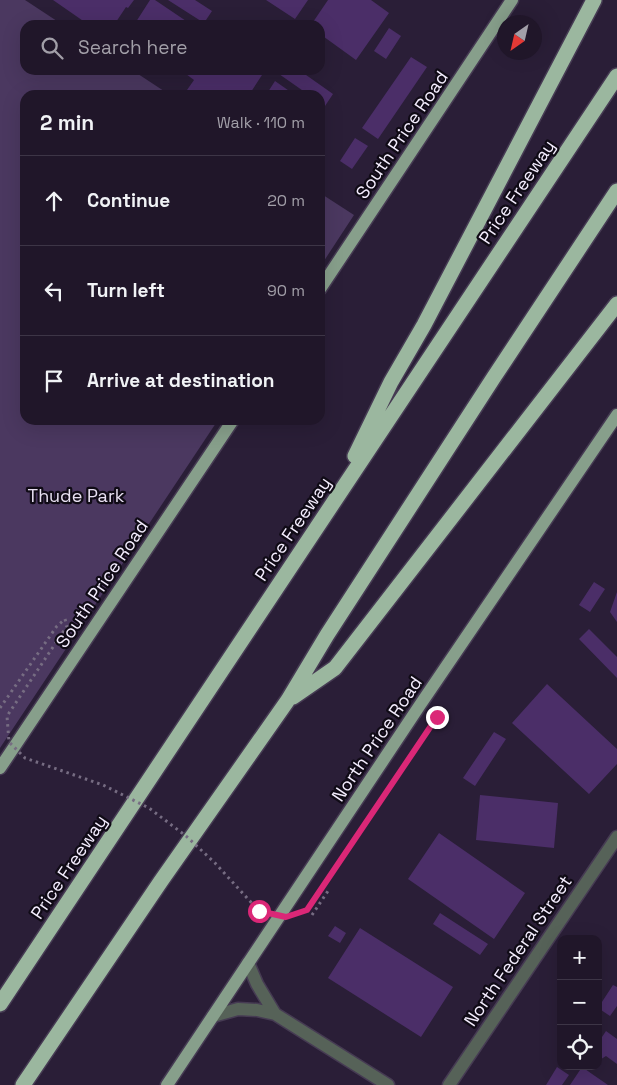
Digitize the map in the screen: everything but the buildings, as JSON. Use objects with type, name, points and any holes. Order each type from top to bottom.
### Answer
[{"type":"highway","points":[[329,509],[391,382],[424,325],[594,0]]},
{"type":"highway","name":"Price Freeway","points":[[0,1004],[617,76]]},
{"type":"highway","points":[[23,1085],[161,881],[288,700],[327,635],[617,191]]},
{"type":"highway","points":[[288,700],[335,668],[617,304]]},
{"type":"main road","name":"South Price Road","points":[[325,281],[512,0]]},
{"type":"main road","name":"North Price Road","points":[[168,1085],[617,414]]},
{"type":"main road","name":"South Price Road","points":[[0,768],[230,425]]},
{"type":"street","name":"North Federal Street","points":[[449,1085],[617,837]]},
{"type":"street","points":[[248,963],[257,984],[275,1014]]},
{"type":"street","points":[[214,1016],[238,1009],[257,1010],[275,1014],[388,1085]]},
{"type":"path","points":[[0,708],[57,626],[65,619],[67,626],[7,716],[9,742],[26,758],[103,785],[149,808],[186,836],[215,863],[259,911],[286,917],[307,910],[437,717]]},
{"type":"path","points":[[312,915],[330,888]]},
{"type":"green space","name":"Thude Park","points":[[0,0],[25,0],[55,20],[20,20],[20,75],[140,75],[162,90],[20,90],[20,425],[215,425],[0,748]]},
{"type":"green space","points":[[325,196],[354,215],[325,259]]},
{"type":"route","points":[[259,911],[286,917],[307,910],[437,717]]}]
